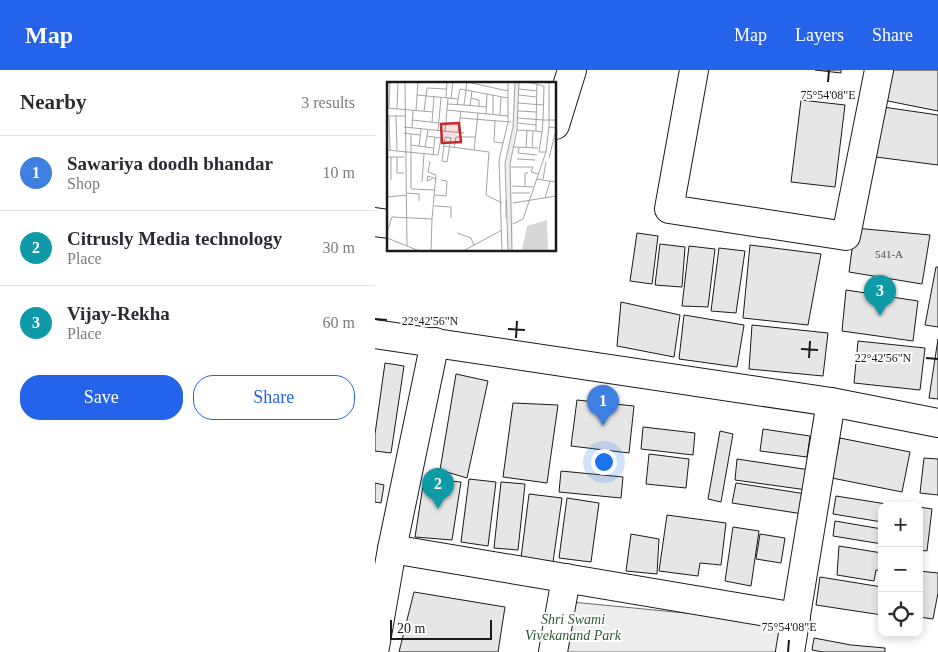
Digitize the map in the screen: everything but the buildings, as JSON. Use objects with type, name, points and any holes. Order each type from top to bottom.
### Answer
[{"type":"street","points":[[556,122],[572,70]]},
{"type":"street","points":[[694,70],[669,209],[846,236],[879,70]]},
{"type":"street","points":[[375,334],[831,402],[938,423]]},
{"type":"street","points":[[375,647],[392,549],[435,342]]},
{"type":"street","points":[[790,652],[831,402]]},
{"type":"street","points":[[392,549],[796,617]]},
{"type":"street","points":[[553,652],[566,578]]},
{"type":"shaded area","name":"Shri Swami Vivekanand Park","points":[[551,600],[799,624],[794,652],[544,652]]},
{"type":"place","name":"Vijay-Rekha","points":[[880,316]]},
{"type":"place","name":"Sawariya doodh bhandar","points":[[603,426]]},
{"type":"place","name":"Citrusly Media technology","points":[[438,509]]}]
